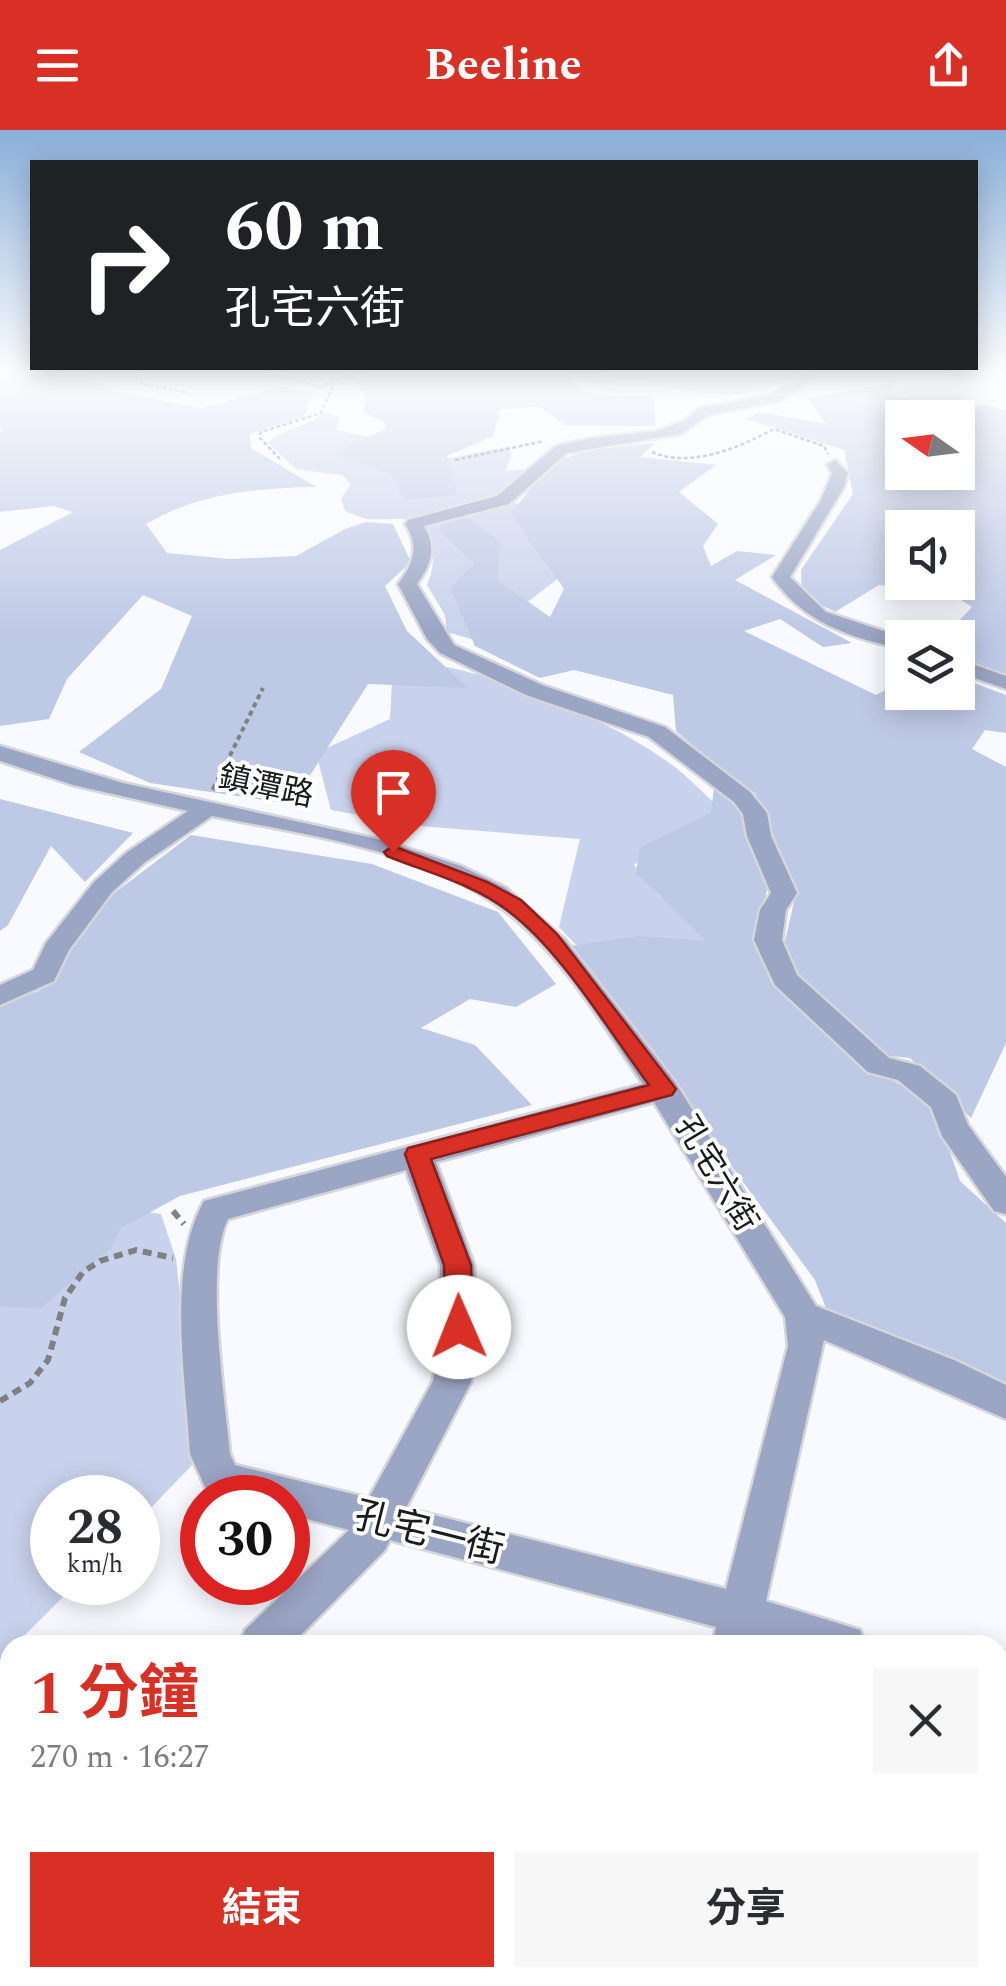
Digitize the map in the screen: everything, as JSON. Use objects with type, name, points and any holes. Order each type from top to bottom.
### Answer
[{"type":"street","points":[[544,460],[527,482],[505,500],[428,516],[414,524],[421,532],[425,553],[420,568],[406,584],[436,639],[448,649],[534,690],[657,732],[742,798],[756,813],[759,836],[784,893],[773,910],[768,940],[784,979],[815,1004],[840,1034],[879,1065],[909,1074],[945,1102],[953,1128],[1006,1202]]},
{"type":"street","points":[[834,465],[840,473],[836,489],[793,551],[781,577],[796,602],[825,622],[885,638]]},
{"type":"street","points":[[975,671],[1006,683]]},
{"type":"street","name":"鎮潭路","points":[[0,753],[127,794],[208,808],[393,852],[480,886],[514,904],[550,938],[664,1089]]},
{"type":"street","points":[[0,996],[44,974],[56,949],[103,886],[208,808]]},
{"type":"street","name":"孔宅六街","points":[[216,1210],[664,1089],[803,1316]]},
{"type":"street","points":[[271,1635],[370,1537],[452,1382],[459,1327],[458,1265],[417,1154]]},
{"type":"street","name":"孔宅一街","points":[[216,1210],[208,1219],[200,1256],[210,1454],[221,1479],[379,1522],[738,1630],[773,1635]]},
{"type":"street","points":[[738,1630],[806,1346],[803,1316],[940,1371],[1006,1403]]},
{"type":"path","points":[[831,460],[834,465]]},
{"type":"path","points":[[208,808],[215,782],[262,688]]},
{"type":"path","points":[[0,1402],[30,1383],[48,1360],[64,1298],[83,1272],[100,1260],[136,1250],[170,1257]]},
{"type":"shaded area","points":[[0,460],[270,460],[316,487],[228,494],[186,505],[146,524],[167,553],[230,559],[296,556],[366,522],[393,524],[411,562],[385,586],[407,631],[468,688],[368,684],[292,804],[150,783],[79,752],[161,689],[192,616],[143,595],[67,679],[49,719],[0,726],[0,550],[73,512],[53,506],[0,512]]},
{"type":"shaded area","points":[[286,460],[404,460],[412,466],[443,460],[510,460],[506,471],[527,469],[541,474],[506,500],[536,510],[561,576],[478,641],[447,632],[445,615],[427,585],[433,556],[424,527],[409,520],[368,519],[345,511],[341,499],[351,484],[342,475],[296,469]]},
{"type":"shaded area","points":[[351,460],[448,460],[458,495],[404,500],[392,475]]},
{"type":"shaded area","points":[[562,460],[665,460],[716,465],[679,492],[718,524],[703,546],[711,566],[737,551],[776,555],[735,580],[852,643],[823,647],[780,619],[744,631],[876,695],[885,690],[885,710],[975,710],[975,683],[1006,695],[1006,733],[985,730],[972,749],[1006,767],[1006,1043],[971,1118],[910,1058],[880,1055],[838,1010],[805,983],[782,954],[794,902],[776,841],[755,793],[676,731],[673,695],[574,670],[540,678],[475,646],[450,587],[475,564],[438,530],[445,519],[469,519],[500,541],[497,580],[550,617],[564,589],[512,512],[550,464]]},
{"type":"shaded area","points":[[846,460],[885,460],[885,490],[975,490],[975,460],[1006,460],[1006,675],[975,663],[975,620],[960,620],[972,607],[961,600],[975,600],[975,510],[885,510],[885,586],[879,585],[835,612],[802,595],[801,570],[853,494]]},
{"type":"shaded area","points":[[418,662],[480,675],[582,713],[643,745],[691,781],[726,814],[682,831],[634,865],[659,896],[739,949],[593,963],[559,927],[580,839],[420,826],[331,810],[316,753],[390,719],[392,681]]},
{"type":"shaded area","points":[[714,787],[740,807],[762,863],[767,890],[755,942],[806,1013],[889,1079],[932,1101],[960,1181],[1006,1223],[1006,1389],[827,1311],[815,1280],[570,946],[638,936],[706,941],[636,873],[640,847],[711,813]]},
{"type":"shaded area","points":[[0,799],[133,833],[85,882],[51,846],[8,925],[0,931]]},
{"type":"shaded area","points":[[191,835],[372,864],[498,912],[556,984],[516,1007],[470,999],[421,1028],[475,1045],[532,1105],[180,1196],[121,1228],[111,1248],[41,1308],[0,1307],[0,1004],[39,991],[113,894]]},
{"type":"shaded area","points":[[0,1190],[161,1214],[176,1259],[198,1459],[160,1498],[160,1475],[30,1475],[30,1605],[55,1605],[25,1635],[0,1635]]},
{"type":"route","points":[[393,852],[480,886],[514,904],[550,938],[664,1089],[417,1154],[458,1265],[459,1327]]}]
